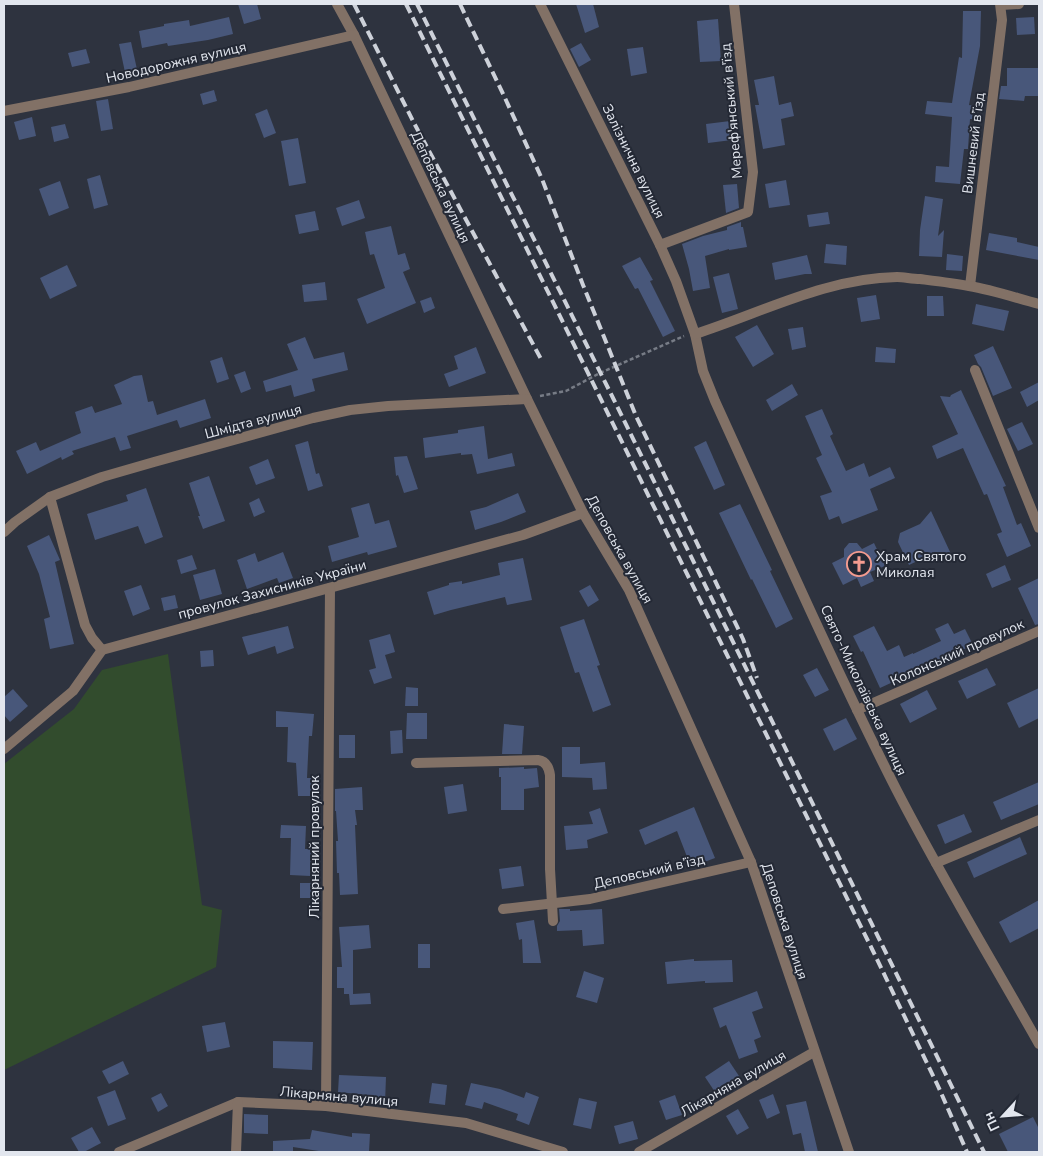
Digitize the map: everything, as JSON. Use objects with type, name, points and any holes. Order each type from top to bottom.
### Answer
[{"type":"street","name":"Деповська вулиця","points":[[337,4],[354,35],[583,513],[629,590],[751,862],[848,1152]]},
{"type":"street","name":"Залізнична вулиця","points":[[540,4],[660,244],[696,334]]},
{"type":"street","name":"Мереф'янський в'їзд","points":[[660,244],[748,212],[753,172],[734,4]]},
{"type":"street","points":[[1000,4],[1019,4]]},
{"type":"street","name":"Вишневий в’їзд","points":[[970,286],[1002,20],[1000,4]]},
{"type":"street","name":"Новодорожня вулиця","points":[[4,111],[129,87],[354,35]]},
{"type":"street","points":[[696,334],[809,292],[864,280],[897,278],[936,281],[970,286],[1039,304]]},
{"type":"street","name":"Свято-Миколаївська вулиця","points":[[696,334],[703,371],[715,401],[857,710],[936,863],[1039,1044]]},
{"type":"street","points":[[975,370],[1039,528]]},
{"type":"street","name":"Шмідта вулиця","points":[[4,532],[50,497],[102,477],[313,418],[350,410],[388,406],[527,399]]},
{"type":"street","points":[[4,750],[73,691],[102,650],[92,638],[85,624],[50,497]]},
{"type":"street","name":"провулок Захисників України","points":[[102,650],[523,535],[583,513]]},
{"type":"street","name":"Лікарняний провулок","points":[[326,1106],[330,588]]},
{"type":"street","name":"Колонський провулок","points":[[857,710],[1039,631]]},
{"type":"street","points":[[416,763],[538,760],[546,763],[550,775],[550,869],[553,921]]},
{"type":"street","points":[[936,863],[1039,820]]},
{"type":"street","name":"Деповський в’їзд","points":[[503,909],[590,899],[751,862]]},
{"type":"street","name":"Лікарняна вулиця","points":[[639,1152],[814,1052]]},
{"type":"street","points":[[236,1152],[238,1102]]},
{"type":"street","name":"Лікарняна вулиця","points":[[119,1152],[238,1102],[326,1106],[466,1123],[561,1152]]},
{"type":"path","points":[[527,399],[566,392],[600,373],[684,336],[696,334]]},
{"type":"green space","points":[[168,654],[202,905],[222,910],[216,967],[4,1070],[4,764],[74,709],[102,670]]},
{"type":"building","points":[[238,4],[257,4],[261,19],[244,24]]},
{"type":"building","points":[[576,4],[593,4],[599,27],[585,33]]},
{"type":"building","points":[[963,11],[981,11],[980,46],[969,105],[974,106],[972,119],[970,119],[968,149],[964,149],[960,184],[935,182],[936,166],[949,167],[952,117],[925,114],[927,101],[952,103],[959,57],[962,58]]},
{"type":"building","points":[[229,17],[233,34],[208,40],[168,46],[167,43],[142,48],[139,31],[189,20],[190,26]]},
{"type":"building","points":[[1034,17],[1035,34],[1017,35],[1016,18]]},
{"type":"building","points":[[718,19],[721,61],[700,62],[697,21]]},
{"type":"building","points":[[131,42],[138,74],[126,77],[119,44]]},
{"type":"building","points":[[581,43],[591,60],[579,67],[570,49]]},
{"type":"building","points":[[643,47],[647,73],[631,76],[627,49]]},
{"type":"building","points":[[86,49],[90,63],[72,67],[68,53]]},
{"type":"building","points":[[1007,68],[1039,68],[1039,96],[1025,96],[1024,101],[999,99],[1001,86],[1007,86]]},
{"type":"building","points":[[774,76],[779,105],[791,102],[794,116],[781,119],[785,145],[763,149],[755,105],[759,105],[754,80]]},
{"type":"building","points":[[214,90],[217,101],[203,105],[200,94]]},
{"type":"building","points":[[108,99],[113,129],[101,131],[96,101]]},
{"type":"building","points":[[267,109],[276,133],[264,138],[255,114]]},
{"type":"building","points":[[32,117],[36,136],[19,140],[14,122]]},
{"type":"building","points":[[730,121],[732,140],[708,143],[706,124]]},
{"type":"building","points":[[65,124],[69,138],[54,142],[51,127]]},
{"type":"building","points":[[298,138],[306,183],[289,186],[281,141]]},
{"type":"building","points":[[100,175],[108,205],[94,209],[87,179]]},
{"type":"building","points":[[786,180],[790,205],[769,208],[765,184]]},
{"type":"building","points":[[60,181],[69,208],[49,216],[39,189]]},
{"type":"building","points":[[737,184],[739,208],[726,213],[723,185]]},
{"type":"building","points":[[925,196],[943,199],[938,236],[944,230],[942,257],[919,256],[920,230]]},
{"type":"building","points":[[359,200],[365,218],[342,226],[336,208]]},
{"type":"building","points":[[315,211],[319,230],[299,234],[295,215]]},
{"type":"building","points":[[828,212],[830,224],[809,227],[807,215]]},
{"type":"building","points":[[741,222],[747,247],[729,249],[705,256],[710,288],[693,291],[682,244],[727,230],[727,227]]},
{"type":"building","points":[[391,226],[398,255],[405,253],[410,269],[403,272],[416,303],[367,324],[357,299],[385,288],[374,254],[370,255],[365,232]]},
{"type":"building","points":[[989,233],[1017,238],[1017,242],[1039,247],[1039,260],[986,250]]},
{"type":"building","points":[[826,244],[847,246],[846,265],[824,263]]},
{"type":"building","points":[[947,254],[963,256],[962,271],[946,270]]},
{"type":"building","points":[[807,255],[812,274],[775,280],[772,263]]},
{"type":"building","points":[[640,257],[653,280],[650,281],[675,331],[663,337],[638,288],[635,289],[622,266]]},
{"type":"building","points":[[67,265],[77,286],[50,299],[40,278]]},
{"type":"building","points":[[729,273],[738,309],[722,313],[713,277]]},
{"type":"building","points":[[325,282],[327,300],[304,302],[302,285]]},
{"type":"building","points":[[876,295],[880,319],[861,322],[857,298]]},
{"type":"building","points":[[927,296],[943,296],[944,316],[927,316]]},
{"type":"building","points":[[431,297],[435,308],[424,313],[420,301]]},
{"type":"building","points":[[976,304],[1009,311],[1004,331],[972,324]]},
{"type":"building","points":[[757,325],[774,354],[753,367],[735,337]]},
{"type":"building","points":[[803,327],[806,347],[792,350],[788,329]]},
{"type":"building","points":[[305,337],[314,359],[344,352],[348,370],[312,379],[315,391],[294,397],[291,385],[266,392],[263,381],[298,370],[287,344]]},
{"type":"building","points":[[993,346],[1012,388],[993,396],[974,355]]},
{"type":"building","points":[[476,347],[486,373],[449,387],[444,374],[458,369],[454,356]]},
{"type":"building","points":[[876,347],[896,349],[895,363],[875,362]]},
{"type":"building","points":[[222,357],[229,379],[217,383],[210,361]]},
{"type":"building","points":[[245,371],[251,389],[241,393],[234,375]]},
{"type":"building","points":[[142,375],[148,402],[153,401],[157,415],[205,399],[211,418],[180,428],[177,420],[127,436],[131,448],[120,451],[115,437],[72,451],[74,454],[62,460],[61,457],[27,474],[16,451],[36,442],[40,451],[81,433],[75,412],[92,406],[95,413],[122,404],[114,385],[134,376]]},
{"type":"building","points":[[1039,382],[1039,400],[1027,407],[1020,392]]},
{"type":"building","points":[[792,384],[798,395],[772,411],[766,400]]},
{"type":"building","points":[[961,390],[1006,486],[1003,487],[1017,525],[1021,523],[1031,546],[1007,557],[997,534],[1002,532],[987,494],[984,495],[963,448],[937,459],[932,446],[958,434],[940,396],[950,397]]},
{"type":"building","points":[[822,409],[833,434],[830,436],[846,471],[864,463],[869,477],[890,467],[895,478],[870,489],[878,510],[842,524],[839,516],[829,520],[820,496],[832,492],[816,458],[822,455],[805,416]]},
{"type":"building","points":[[1022,422],[1033,444],[1018,451],[1007,429]]},
{"type":"building","points":[[484,426],[488,459],[512,453],[515,466],[477,474],[472,454],[461,455],[461,453],[425,458],[423,438],[458,433],[458,430]]},
{"type":"building","points":[[308,441],[316,474],[319,473],[323,486],[308,491],[295,445]]},
{"type":"building","points":[[706,441],[725,485],[714,490],[694,447]]},
{"type":"building","points":[[407,456],[418,489],[404,493],[398,475],[396,476],[394,457]]},
{"type":"building","points":[[268,459],[275,478],[256,485],[249,467]]},
{"type":"building","points":[[209,476],[225,521],[203,529],[189,483]]},
{"type":"building","points":[[146,488],[163,537],[145,544],[138,526],[95,540],[87,514],[128,501],[126,495]]},
{"type":"building","points":[[518,493],[526,512],[475,530],[470,511],[486,507]]},
{"type":"building","points":[[259,498],[265,512],[254,517],[249,503]]},
{"type":"building","points":[[369,503],[375,524],[389,520],[397,547],[368,555],[367,552],[332,562],[328,546],[359,537],[351,508]]},
{"type":"building","points":[[740,504],[793,619],[776,628],[719,513]]},
{"type":"building","points":[[931,511],[951,554],[935,561],[932,554],[909,565],[898,542],[900,533],[920,524]]},
{"type":"building","points":[[49,535],[60,560],[55,562],[74,644],[50,649],[44,619],[50,617],[39,574],[27,546]]},
{"type":"building","name":"Храм Святого Миколая","points":[[849,543],[857,543],[862,549],[874,543],[885,566],[870,572],[874,581],[861,587],[857,578],[843,585],[832,563],[844,557],[844,549]]},
{"type":"building","points":[[283,552],[293,578],[279,583],[277,578],[247,589],[237,560],[255,553],[258,562]]},
{"type":"building","points":[[192,555],[197,569],[181,574],[177,560]]},
{"type":"building","points":[[523,558],[532,600],[507,605],[505,597],[434,615],[427,592],[449,585],[449,583],[462,581],[462,584],[500,575],[498,563]]},
{"type":"building","points":[[1005,565],[1011,580],[992,588],[986,574]]},
{"type":"building","points":[[215,569],[222,594],[200,600],[193,575]]},
{"type":"building","points":[[1039,578],[1039,624],[1035,625],[1018,588]]},
{"type":"building","points":[[141,585],[150,609],[133,616],[124,591]]},
{"type":"building","points":[[590,585],[599,600],[588,607],[579,591]]},
{"type":"building","points":[[175,595],[178,608],[164,611],[161,598]]},
{"type":"building","points":[[584,619],[600,665],[597,666],[611,705],[593,712],[579,672],[575,673],[560,627]]},
{"type":"building","points":[[948,623],[954,634],[965,629],[973,645],[880,688],[863,651],[861,652],[853,636],[874,626],[887,651],[899,645],[904,657],[941,641],[935,629]]},
{"type":"building","points":[[288,626],[294,648],[277,654],[275,646],[248,655],[242,637]]},
{"type":"building","points":[[390,634],[395,652],[385,655],[392,678],[374,684],[369,670],[376,668],[369,640]]},
{"type":"building","points":[[213,650],[214,666],[201,667],[200,651]]},
{"type":"building","points":[[817,668],[829,690],[815,697],[803,675]]},
{"type":"building","points":[[987,668],[996,685],[967,699],[958,681]]},
{"type":"building","points":[[406,687],[418,688],[418,706],[405,706]]},
{"type":"building","points":[[1039,688],[1039,718],[1019,728],[1007,703]]},
{"type":"building","points":[[13,689],[28,706],[10,722],[4,715],[4,697]]},
{"type":"building","points":[[927,690],[937,709],[910,723],[900,704]]},
{"type":"building","points":[[276,711],[314,714],[312,736],[309,736],[307,778],[313,778],[314,796],[298,796],[296,763],[287,762],[288,727],[276,727]]},
{"type":"building","points":[[407,713],[427,713],[427,739],[406,739]]},
{"type":"building","points":[[846,718],[857,739],[834,751],[823,729]]},
{"type":"building","points":[[504,724],[524,726],[522,754],[502,754]]},
{"type":"building","points":[[402,730],[403,753],[391,754],[390,731]]},
{"type":"building","points":[[339,735],[355,735],[355,758],[339,758]]},
{"type":"building","points":[[562,747],[580,747],[580,764],[605,762],[607,789],[593,790],[592,778],[562,777]]},
{"type":"building","points":[[524,767],[524,769],[537,768],[539,787],[524,789],[524,810],[501,810],[501,777],[499,777],[499,768]]},
{"type":"building","points":[[1039,782],[1039,804],[1001,820],[993,802]]},
{"type":"building","points":[[463,784],[467,811],[448,814],[444,787]]},
{"type":"building","points":[[362,787],[363,810],[355,810],[358,894],[340,895],[339,873],[337,873],[336,841],[338,841],[335,789]]},
{"type":"building","points":[[694,807],[715,858],[691,867],[677,831],[645,845],[639,830]]},
{"type":"building","points":[[600,808],[608,833],[587,840],[588,848],[566,850],[564,826],[593,824],[589,812]]},
{"type":"building","points":[[964,814],[972,832],[945,844],[937,825]]},
{"type":"building","points":[[281,825],[306,826],[305,849],[311,849],[310,876],[290,875],[291,838],[280,838]]},
{"type":"building","points":[[1020,837],[1027,854],[974,878],[967,862]]},
{"type":"building","points":[[521,866],[524,886],[502,889],[499,869]]},
{"type":"building","points":[[300,883],[311,883],[311,898],[300,898]]},
{"type":"building","points":[[1039,900],[1039,928],[1010,943],[999,922]]},
{"type":"building","points":[[559,909],[570,909],[570,911],[602,909],[604,944],[583,946],[582,930],[557,931],[560,921]]},
{"type":"building","points":[[534,920],[541,963],[523,963],[522,939],[519,940],[516,923]]},
{"type":"building","points":[[369,925],[371,948],[353,950],[353,994],[370,993],[371,1004],[350,1005],[349,994],[344,994],[344,988],[337,988],[337,967],[342,967],[339,927]]},
{"type":"building","points":[[418,944],[430,944],[430,968],[418,968]]},
{"type":"building","points":[[694,959],[694,961],[732,960],[733,982],[705,983],[705,981],[667,984],[665,962]]},
{"type":"building","points":[[584,971],[604,978],[597,1003],[576,997]]},
{"type":"building","points":[[757,991],[763,1008],[752,1012],[761,1037],[754,1040],[758,1052],[739,1059],[726,1025],[720,1028],[713,1008]]},
{"type":"building","points":[[225,1022],[230,1047],[207,1052],[202,1026]]},
{"type":"building","points":[[273,1041],[313,1042],[312,1070],[273,1068]]},
{"type":"building","points":[[123,1061],[129,1074],[109,1084],[102,1071]]},
{"type":"building","points":[[729,1061],[741,1079],[717,1095],[705,1077]]},
{"type":"building","points":[[339,1075],[386,1077],[385,1103],[369,1103],[369,1095],[338,1092]]},
{"type":"building","points":[[432,1083],[447,1085],[445,1105],[429,1103]]},
{"type":"building","points":[[471,1083],[500,1089],[524,1098],[526,1092],[539,1097],[529,1125],[516,1120],[518,1114],[484,1102],[482,1109],[465,1105]]},
{"type":"building","points":[[115,1090],[126,1119],[108,1126],[97,1097]]},
{"type":"building","points":[[161,1093],[168,1106],[158,1112],[151,1098]]},
{"type":"building","points":[[773,1094],[780,1113],[767,1119],[759,1100]]},
{"type":"building","points":[[675,1095],[682,1115],[666,1120],[659,1101]]},
{"type":"building","points":[[579,1098],[597,1102],[591,1129],[573,1125]]},
{"type":"building","points":[[806,1101],[818,1152],[805,1152],[801,1133],[793,1135],[786,1105]]},
{"type":"building","points":[[738,1109],[749,1128],[737,1135],[726,1116]]},
{"type":"building","points":[[244,1114],[268,1115],[268,1134],[244,1133]]},
{"type":"building","points":[[1033,1117],[1039,1129],[1039,1152],[1008,1152],[999,1134]]},
{"type":"building","points":[[633,1121],[638,1139],[619,1144],[614,1126]]},
{"type":"building","points":[[92,1127],[101,1143],[84,1152],[79,1152],[71,1138]]},
{"type":"building","points":[[312,1130],[352,1137],[352,1133],[370,1134],[369,1152],[325,1152],[293,1147],[293,1152],[273,1152],[273,1141],[310,1139]]},
{"type":"railway","points":[[354,4],[414,123],[541,359]]},
{"type":"railway","points":[[406,4],[872,949],[938,1086],[967,1152]]},
{"type":"railway","points":[[417,4],[984,1152]]},
{"type":"railway","points":[[460,4],[542,179],[636,416],[743,639],[757,678]]},
{"type":"place","name":"Храм Святого Миколая","points":[[859,564]]}]
